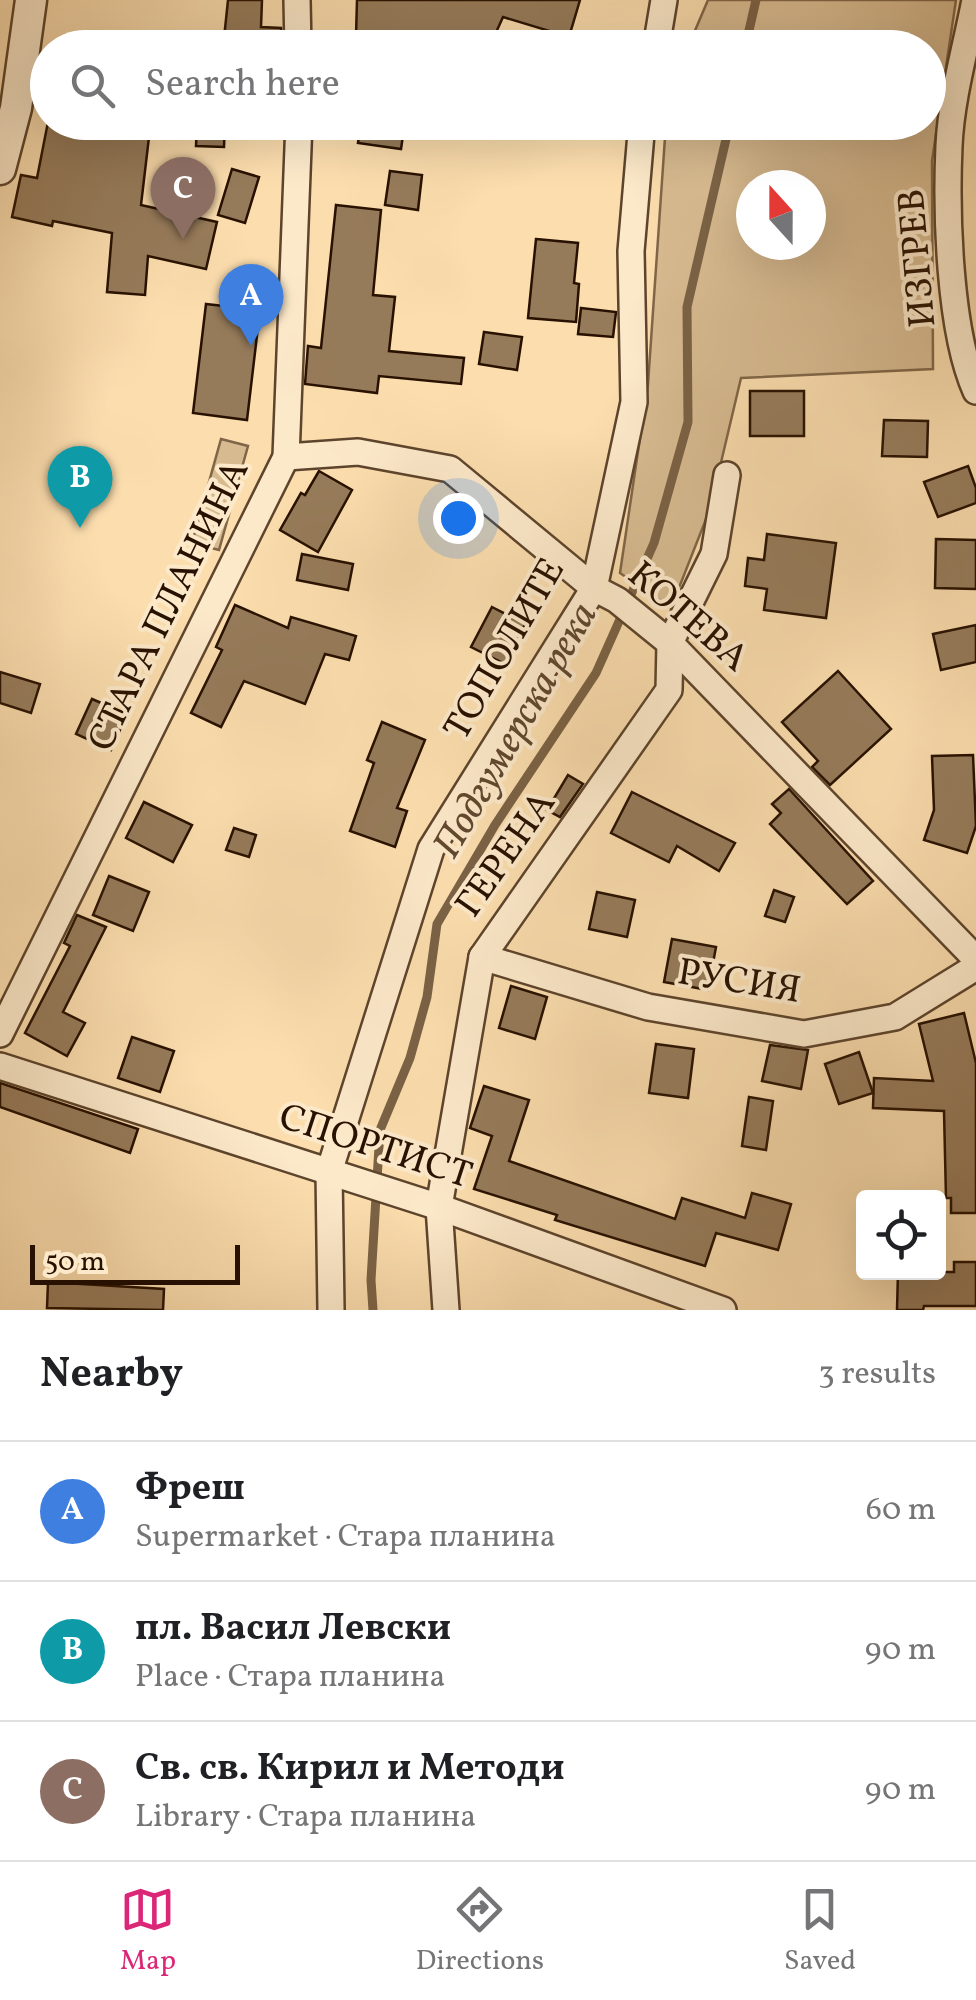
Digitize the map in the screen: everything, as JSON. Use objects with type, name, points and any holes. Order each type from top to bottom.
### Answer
[{"type":"street","points":[[0,169],[16,108],[32,0]]},
{"type":"street","points":[[297,0],[298,30]]},
{"type":"street","points":[[659,30],[664,0]]},
{"type":"street","name":"ИЗГРЕВ","points":[[974,0],[949,143],[951,276],[969,375],[976,391]]},
{"type":"street","name":"СТАРА ПЛАНИНА","points":[[0,1034],[286,457],[298,140]]},
{"type":"street","name":"ТОПОЛИТЕ","points":[[332,1310],[330,1172],[432,848],[605,594],[634,402],[631,252],[640,140]]},
{"type":"street","points":[[949,143],[976,149]]},
{"type":"street","name":"КОТЕВА","points":[[286,457],[358,452],[450,469],[662,636],[976,959]]},
{"type":"street","name":"ГЕРЕНА","points":[[446,1310],[438,1207],[482,957],[670,690],[662,636],[714,554],[726,474]]},
{"type":"street","name":"РУСИЯ","points":[[482,957],[648,1007],[804,1034],[895,1017],[976,967]]},
{"type":"street","name":"СПОРТИСТ","points":[[0,1066],[438,1207],[723,1310]]},
{"type":"shaded area","points":[[708,0],[956,0],[946,67],[946,30],[695,30]]},
{"type":"shaded area","points":[[665,140],[935,140],[933,369],[741,378],[710,509],[671,608],[620,573],[648,384]]},
{"type":"shaded area","points":[[221,439],[248,446],[219,550],[192,543]]},
{"type":"building","points":[[228,0],[262,0],[261,27],[281,30],[225,30]]},
{"type":"building","points":[[357,0],[580,0],[571,30],[546,30],[503,17],[497,30],[356,30]]},
{"type":"building","points":[[44,140],[149,140],[141,205],[217,222],[206,269],[148,256],[145,295],[107,292],[112,233],[12,217],[21,175],[37,178]]},
{"type":"building","points":[[196,140],[224,140],[224,147],[196,146]]},
{"type":"building","points":[[358,140],[402,140],[401,149],[358,143]]},
{"type":"building","points":[[232,169],[259,177],[245,223],[218,215]]},
{"type":"building","points":[[390,171],[422,175],[418,210],[385,205]]},
{"type":"building","points":[[336,205],[381,210],[373,295],[395,297],[389,351],[464,358],[461,384],[379,376],[377,393],[305,384],[308,346],[321,348]]},
{"type":"building","points":[[536,239],[578,243],[576,322],[528,318]]},
{"type":"building","points":[[206,304],[260,310],[247,420],[193,413]]},
{"type":"building","points":[[581,308],[616,312],[613,337],[578,334]]},
{"type":"building","points":[[484,332],[522,337],[517,370],[479,364]]},
{"type":"building","points":[[750,391],[804,391],[804,436],[750,436]]},
{"type":"building","points":[[884,420],[928,421],[927,457],[882,456]]},
{"type":"building","points":[[968,466],[976,488],[976,503],[938,517],[924,482]]},
{"type":"building","points":[[319,471],[352,490],[318,552],[280,530]]},
{"type":"building","points":[[767,534],[836,543],[826,618],[764,610],[767,589],[745,586],[748,558],[764,560]]},
{"type":"building","points":[[936,539],[976,540],[976,589],[935,588]]},
{"type":"building","points":[[302,554],[353,564],[348,590],[297,580]]},
{"type":"building","points":[[235,605],[288,628],[291,617],[356,636],[349,660],[325,654],[305,704],[244,681],[221,727],[191,713],[222,650],[216,647]]},
{"type":"building","points":[[492,607],[525,624],[505,664],[471,647]]},
{"type":"building","points":[[976,625],[976,662],[941,670],[933,634]]},
{"type":"building","points":[[838,671],[891,729],[830,785],[812,767],[818,761],[782,722]]},
{"type":"building","points":[[0,672],[40,684],[31,713],[0,703]]},
{"type":"building","points":[[92,699],[127,714],[111,750],[76,734]]},
{"type":"building","points":[[382,722],[425,740],[397,808],[407,811],[395,847],[350,831],[374,763],[367,760]]},
{"type":"building","points":[[973,755],[976,826],[967,853],[924,840],[934,810],[932,756]]},
{"type":"building","points":[[568,775],[583,784],[560,817],[547,810]]},
{"type":"building","points":[[789,789],[873,881],[847,904],[770,824],[781,813],[772,804]]},
{"type":"building","points":[[632,792],[735,843],[719,871],[677,846],[669,862],[611,833]]},
{"type":"building","points":[[144,802],[192,825],[173,862],[126,838]]},
{"type":"building","points":[[234,828],[256,835],[249,857],[226,850]]},
{"type":"building","points":[[109,876],[149,892],[133,931],[93,915]]},
{"type":"building","points":[[774,890],[794,897],[785,922],[765,916]]},
{"type":"building","points":[[597,892],[635,900],[627,937],[589,929]]},
{"type":"building","points":[[77,915],[106,927],[63,1012],[85,1023],[67,1056],[25,1033],[70,946],[64,943]]},
{"type":"building","points":[[672,939],[716,947],[708,990],[664,982]]},
{"type":"building","points":[[511,986],[547,997],[535,1039],[499,1028]]},
{"type":"building","points":[[964,1013],[976,1063],[976,1213],[951,1213],[951,1198],[946,1198],[944,1111],[873,1108],[874,1078],[933,1081],[919,1024]]},
{"type":"building","points":[[132,1037],[174,1051],[160,1092],[118,1078]]},
{"type":"building","points":[[656,1044],[694,1049],[688,1098],[649,1093]]},
{"type":"building","points":[[770,1045],[808,1050],[801,1089],[762,1081]]},
{"type":"building","points":[[859,1052],[873,1093],[839,1104],[825,1064]]},
{"type":"building","points":[[0,1083],[138,1129],[130,1153],[0,1107]]},
{"type":"building","points":[[484,1086],[529,1100],[509,1161],[675,1219],[682,1198],[745,1218],[752,1193],[791,1204],[778,1250],[716,1233],[705,1266],[555,1220],[557,1215],[474,1189],[492,1136],[470,1128]]},
{"type":"building","points":[[749,1097],[773,1101],[766,1150],[742,1146]]},
{"type":"building","points":[[954,1262],[976,1262],[976,1306],[897,1310],[898,1280],[946,1280],[946,1272],[954,1272]]},
{"type":"building","points":[[48,1282],[164,1289],[163,1310],[47,1308]]},
{"type":"waterway","name":"Подгумерска река","points":[[749,30],[756,0]]},
{"type":"waterway","name":"Подгумерска река","points":[[373,1310],[371,1280],[380,1130],[410,1058],[427,997],[437,924],[495,825],[596,673],[654,543],[688,422],[687,307],[726,140]]},
{"type":"place","name":"Св. св. Кирил и Методи","points":[[183,239]]},
{"type":"place","name":"Фреш","points":[[251,346]]},
{"type":"place","name":"пл. Васил Левски","points":[[80,528]]}]
